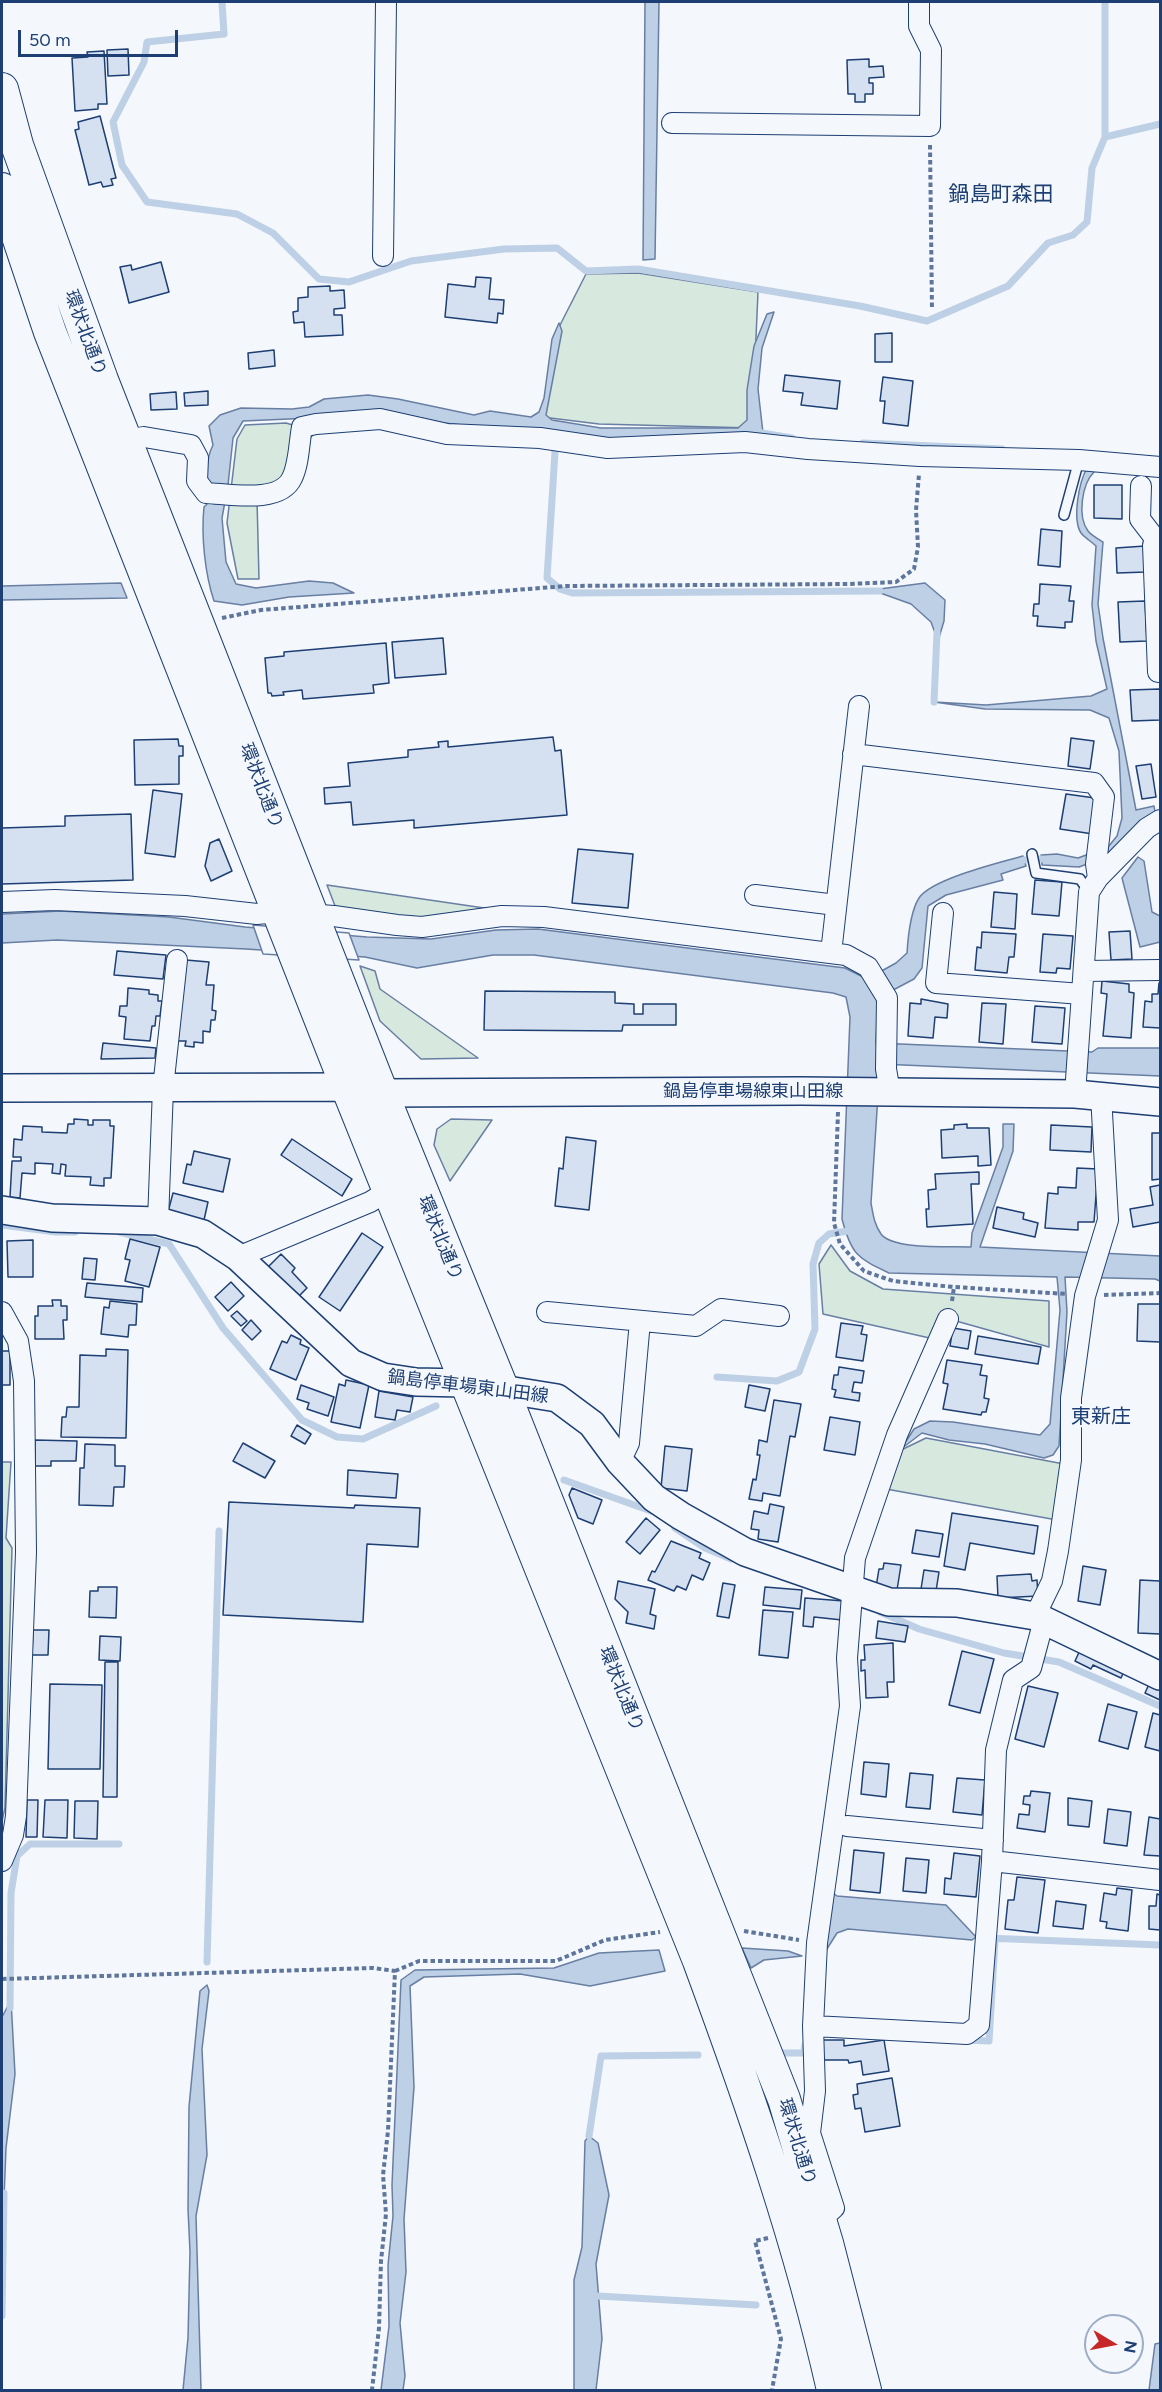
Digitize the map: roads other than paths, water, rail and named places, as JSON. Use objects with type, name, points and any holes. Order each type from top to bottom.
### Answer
[{"type":"highway","name":"環状北通り","points":[[2,89],[17,145],[125,440],[198,624],[297,918],[297,960],[464,1383],[683,1922],[746,2090],[795,2241],[833,2391]]},
{"type":"highway","name":"環状北通り","points":[[2,189],[50,332],[297,918],[330,963],[503,1390],[784,2099],[821,2220],[865,2391]]},
{"type":"main road","name":"鍋島停車場線東山田線","points":[[347,1087],[381,1093],[840,1092],[886,1084],[1084,1089],[1161,1102]]},
{"type":"main road","points":[[2,1088],[347,1087]]},
{"type":"main road","name":"鍋島停車場東山田線","points":[[2,1210],[52,1218],[158,1221],[203,1234],[238,1257],[351,1363],[383,1377],[416,1382],[464,1383],[557,1398],[592,1424],[620,1462],[654,1498],[736,1547],[851,1597],[889,1602],[957,1603],[1040,1618],[1161,1676]]},
{"type":"street","points":[[383,256],[386,2]]},
{"type":"street","points":[[672,123],[930,126],[931,50],[919,26],[919,2]]},
{"type":"street","points":[[125,440],[144,437],[191,445],[198,458],[197,481],[206,493],[269,495],[284,490],[292,477],[302,428],[316,424],[380,419],[447,434],[540,438],[608,448],[745,442],[808,450],[1087,461],[1161,467]]},
{"type":"street","points":[[1141,486],[1140,519],[1160,545]]},
{"type":"street","points":[[1160,545],[1153,545],[1158,672],[1161,672]]},
{"type":"street","points":[[831,953],[859,706]]},
{"type":"street","points":[[813,2035],[967,2034],[979,2025],[984,1937],[992,1861],[996,1750],[1012,1680],[1033,1659],[1040,1618],[1052,1581],[1071,1460],[1071,1398],[1083,1291],[1108,1220],[1078,1043],[1084,971],[1103,867],[1104,797],[1094,783],[853,754]]},
{"type":"street","points":[[1103,867],[1147,828],[1161,820]]},
{"type":"street","points":[[755,895],[837,905]]},
{"type":"street","points":[[2,902],[55,900],[185,906],[297,918],[422,927],[502,916],[544,917],[846,955],[868,967],[887,998],[886,1084]]},
{"type":"street","points":[[943,913],[936,983],[1082,994]]},
{"type":"street","points":[[158,1221],[163,1088],[177,960]]},
{"type":"street","points":[[1084,971],[1161,970]]},
{"type":"street","points":[[238,1257],[370,1202],[388,1191]]},
{"type":"street","points":[[547,1312],[696,1326],[721,1309],[779,1316]]},
{"type":"street","points":[[2,1312],[18,1341],[24,1381],[26,1540],[16,1816],[13,1836],[2,1861]]},
{"type":"street","points":[[821,2220],[834,2208],[810,2133],[815,2091],[813,2035],[817,1952],[850,1707],[847,1658],[855,1558],[897,1435],[948,1319]]},
{"type":"street","points":[[620,1462],[629,1443],[640,1321]]},
{"type":"street","points":[[847,1826],[993,1840]]},
{"type":"street","points":[[992,1861],[1161,1880]]},
{"type":"lane","points":[[1064,515],[1087,461]]},
{"type":"lane","points":[[1033,859],[1036,873],[1080,879],[1103,867]]},
{"type":"water","points":[[645,2],[659,2],[655,259],[643,260]]},
{"type":"water","points":[[774,312],[762,348],[758,389],[763,433],[756,436],[597,441],[444,423],[383,410],[311,418],[243,421],[233,438],[222,518],[226,562],[236,584],[256,588],[309,581],[333,583],[354,593],[289,597],[242,605],[214,601],[206,567],[203,518],[204,507],[212,499],[207,472],[208,458],[213,445],[209,426],[220,415],[241,408],[292,409],[309,407],[324,399],[368,395],[474,415],[490,411],[531,417],[539,412],[544,398],[552,339],[559,323],[562,331],[546,415],[552,420],[601,428],[738,428],[747,420],[747,390],[754,346],[767,314]]},
{"type":"water","points":[[1087,468],[1094,472],[1086,484],[1082,500],[1083,517],[1088,531],[1103,542],[1098,604],[1136,810],[1154,806],[1155,812],[1109,856],[1079,867],[1042,865],[1041,855],[1057,854],[1078,858],[1108,847],[1117,836],[1122,818],[1119,751],[1109,718],[1090,710],[985,709],[934,702],[986,705],[1091,696],[1107,689],[1096,641],[1092,605],[1096,546],[1081,533],[1077,519],[1079,491]]},
{"type":"water","points":[[121,583],[127,598],[2,600],[2,586]]},
{"type":"water","points":[[925,583],[945,600],[944,621],[938,641],[931,622],[911,604],[872,590]]},
{"type":"water","points":[[1023,856],[1026,866],[1001,874],[1003,880],[946,895],[928,906],[922,968],[914,979],[878,998],[876,1043],[1092,1052],[1098,1048],[1160,1048],[1160,1076],[880,1064],[871,1203],[877,1226],[887,1239],[909,1245],[971,1247],[972,1233],[1003,1147],[1003,1124],[1014,1124],[1013,1151],[980,1247],[1160,1256],[1160,1281],[1065,1277],[1067,1312],[1059,1446],[1053,1455],[1044,1458],[985,1444],[949,1440],[922,1433],[901,1449],[914,1429],[930,1421],[953,1422],[1040,1435],[1050,1424],[1060,1310],[1057,1277],[889,1273],[862,1259],[852,1248],[842,1219],[850,1017],[846,997],[833,993],[534,955],[493,955],[417,968],[365,957],[246,949],[57,940],[2,943],[2,914],[60,911],[169,917],[245,927],[367,937],[431,939],[496,930],[538,929],[845,968],[867,979],[896,963],[907,953],[913,910],[919,898],[926,891],[967,872]]},
{"type":"water","points":[[1138,857],[1144,861],[1152,912],[1160,916],[1160,942],[1140,947],[1122,878]]},
{"type":"water","points":[[833,1893],[837,1896],[946,1905],[976,1937],[972,1940],[848,1929],[837,1933],[825,1952]]},
{"type":"water","points":[[742,1948],[788,1951],[802,1956],[764,1960],[751,1968]]},
{"type":"water","points":[[659,1950],[665,1971],[590,1986],[520,1974],[424,1977],[410,1986],[414,2087],[404,2219],[406,2272],[400,2323],[405,2376],[403,2390],[381,2390],[389,2326],[388,2265],[393,2216],[392,2185],[401,1980],[415,1970],[554,1968],[599,1953]]},
{"type":"water","points":[[207,1985],[209,1991],[202,2049],[207,2155],[196,2216],[201,2390],[183,2390],[188,2338],[190,2252],[189,2107],[200,1991]]},
{"type":"water","points":[[11,2000],[15,2074],[6,2148],[4,2199],[2,2186],[2,2017]]},
{"type":"water","points":[[589,2136],[598,2143],[609,2195],[596,2264],[602,2339],[596,2390],[574,2390],[574,2280],[582,2247],[585,2141]]},
{"type":"water","points":[[1160,2343],[1160,2390],[1149,2390],[1155,2344]]},
{"type":"waterway","points":[[222,2],[224,34],[147,42],[144,62],[113,122],[122,165],[147,202],[237,214],[273,233],[319,279],[349,282],[411,261],[504,249],[557,248],[586,271],[638,269],[860,306],[927,321],[1008,286],[1048,243],[1073,235],[1087,222],[1092,168],[1105,137],[1105,2]]},
{"type":"waterway","points":[[1105,137],[1160,124]]},
{"type":"waterway","points":[[756,432],[792,438]]},
{"type":"waterway","points":[[553,441],[555,452],[547,578],[560,589],[572,593],[880,591]]},
{"type":"waterway","points":[[863,443],[1002,449]]},
{"type":"waterway","points":[[934,702],[937,632]]},
{"type":"waterway","points":[[1024,860],[1041,859]]},
{"type":"waterway","points":[[2,1225],[56,1232],[75,1232]]},
{"type":"waterway","points":[[717,1377],[777,1381],[799,1372],[815,1329],[813,1264],[819,1243],[829,1234],[854,1230]]},
{"type":"waterway","points":[[119,1232],[169,1244],[223,1328],[302,1420],[337,1437],[363,1439],[436,1406]]},
{"type":"waterway","points":[[564,1480],[651,1511]]},
{"type":"waterway","points":[[675,1528],[705,1548],[731,1559]]},
{"type":"waterway","points":[[207,1962],[219,1531]]},
{"type":"waterway","points":[[880,1612],[919,1629],[1004,1653],[1059,1662],[1160,1706]]},
{"type":"waterway","points":[[10,2008],[11,1893],[17,1856],[30,1844],[119,1844]]},
{"type":"waterway","points":[[986,1938],[1160,1945]]},
{"type":"waterway","points":[[965,2040],[989,2041],[995,1941]]},
{"type":"waterway","points":[[782,2053],[804,2053],[805,2045]]},
{"type":"waterway","points":[[589,2136],[601,2056],[698,2055]]},
{"type":"waterway","points":[[2,2316],[4,2193]]},
{"type":"waterway","points":[[598,2296],[756,2305]]},
{"type":"district","name":"鍋島町森田","points":[[1001,195]]},
{"type":"district","name":"東新庄","points":[[1101,1417]]}]
